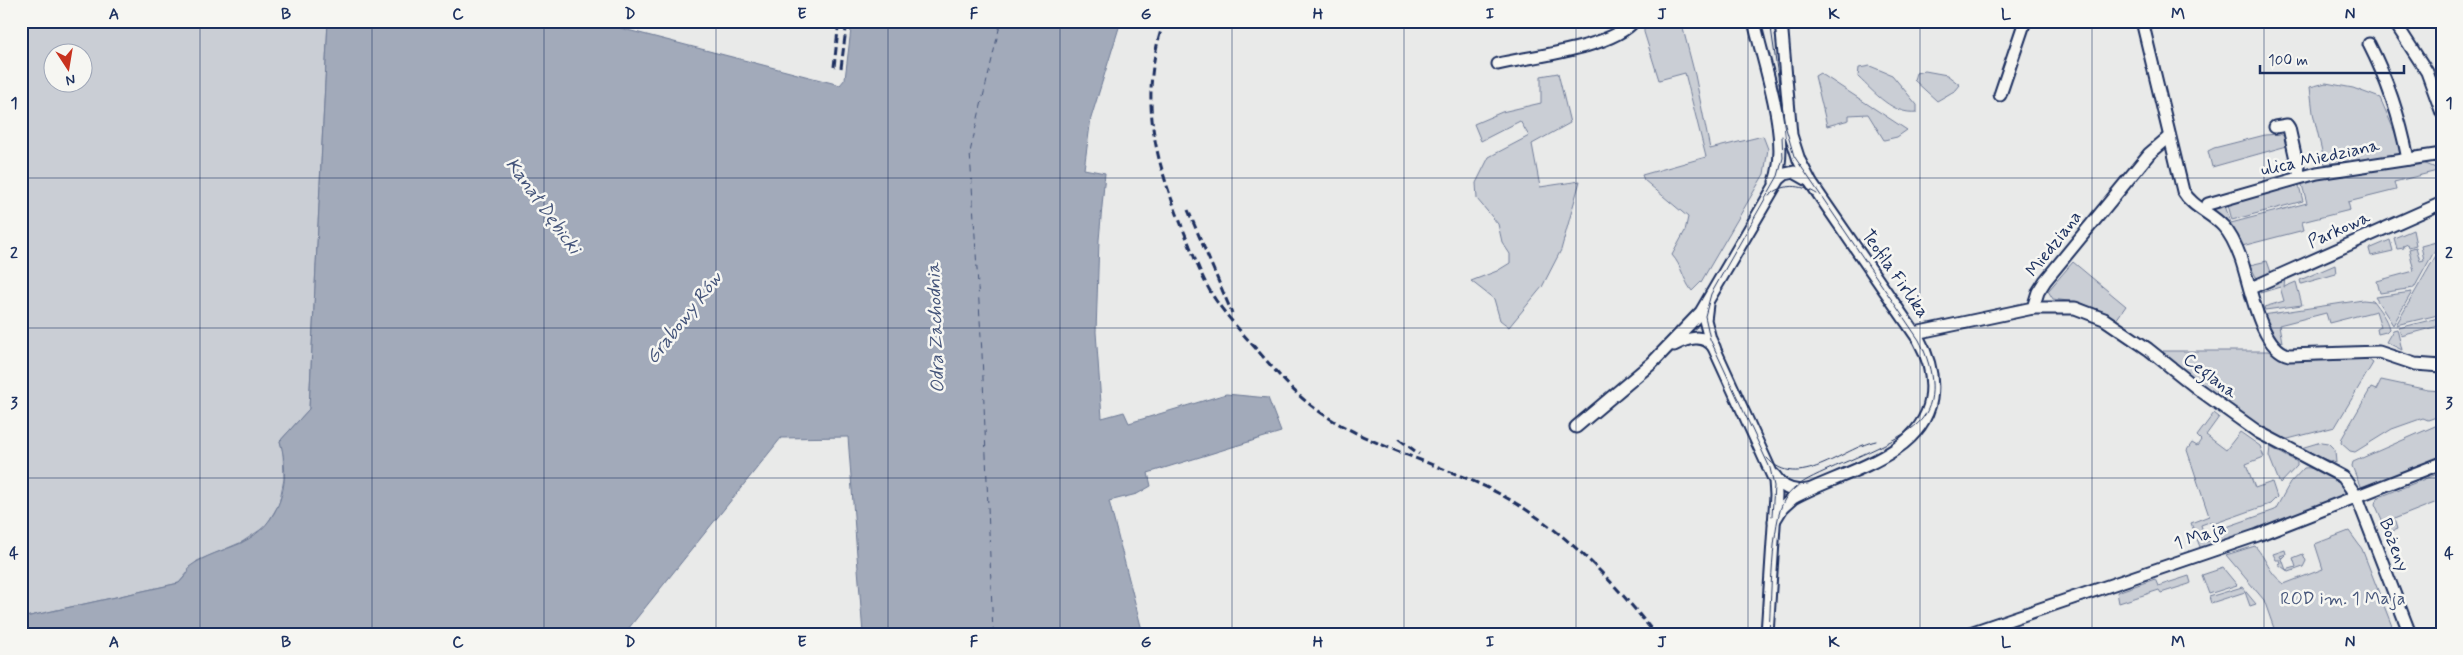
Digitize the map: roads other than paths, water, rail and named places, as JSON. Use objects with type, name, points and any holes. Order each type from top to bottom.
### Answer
[{"type":"street","points":[[1498,64],[1599,42],[1620,34],[1634,21]]},
{"type":"street","points":[[1754,21],[1780,137],[1780,166],[1771,190]]},
{"type":"street","name":"Teofila Firlika","points":[[1774,521],[1788,502],[1900,447],[1914,436],[1922,425],[1930,402],[1932,380],[1926,353],[1915,333],[1811,183],[1799,160],[1791,135],[1781,21]]},
{"type":"street","points":[[2000,95],[2026,21]]},
{"type":"street","points":[[2142,21],[2183,191],[2191,202],[2228,230],[2239,253],[2264,332],[2274,347],[2285,354],[2380,352],[2415,364],[2442,366]]},
{"type":"street","points":[[2394,21],[2431,79],[2442,113]]},
{"type":"street","points":[[2369,44],[2380,66],[2399,115],[2408,159]]},
{"type":"street","points":[[2275,127],[2283,124],[2289,128],[2300,177]]},
{"type":"street","name":"Miedziana","points":[[2033,308],[2038,292],[2045,281],[2149,154],[2169,137]]},
{"type":"street","name":"ulica Miedziana","points":[[2208,204],[2300,177],[2442,154]]},
{"type":"street","points":[[1576,427],[1668,348],[1708,300],[1771,190],[1781,177],[1789,172],[1802,174],[1811,183]]},
{"type":"street","name":"Parkowa","points":[[2251,288],[2442,203]]},
{"type":"street","points":[[1708,300],[1705,322],[1714,348],[1772,469],[1779,482],[1785,487],[1798,491],[1810,490]]},
{"type":"street","name":"Ceglana","points":[[2033,308],[2067,307],[2089,312],[2104,319],[2148,349],[2198,389],[2258,432],[2343,477],[2357,497]]},
{"type":"street","points":[[1915,333],[2033,308]]},
{"type":"street","points":[[1668,348],[1697,338],[1709,342],[1714,348]]},
{"type":"street","name":"1 Maja","points":[[1968,634],[2258,535],[2442,463]]},
{"type":"street","points":[[1767,634],[1776,490],[1772,469]]},
{"type":"street","name":"Bożeny","points":[[2357,497],[2410,634]]},
{"type":"water","points":[[328,21],[617,21],[620,28],[840,85],[845,79],[852,21],[1121,21],[1091,118],[1084,169],[1105,173],[1099,240],[1096,332],[1102,418],[1124,412],[1129,423],[1226,394],[1268,398],[1281,432],[1148,473],[1151,486],[1137,494],[1109,501],[1143,634],[863,634],[848,437],[781,438],[624,634],[21,634],[21,618],[179,583],[188,573],[189,567],[201,559],[241,543],[255,535],[266,525],[274,513],[280,500],[285,472],[280,441],[309,409]]},
{"type":"tram line","points":[[1769,634],[1774,543],[1780,509],[1785,499],[1793,490],[1808,479],[1877,448],[1915,426],[1928,410],[1932,390],[1930,369],[1919,340],[1794,156],[1785,125],[1770,21]]},
{"type":"tram line","points":[[1772,516],[1774,486],[1770,468],[1710,339],[1705,316],[1711,294],[1778,176],[1783,158],[1782,136]]},
{"type":"tram line","points":[[1769,196],[1780,189],[1792,186],[1805,188],[1817,194]]},
{"type":"tram line","points":[[1767,458],[1779,468],[1792,471],[1806,470],[1876,441]]},
{"type":"railway","points":[[834,67],[839,21]]},
{"type":"railway","points":[[841,68],[847,21]]},
{"type":"railway","points":[[1164,21],[1156,49],[1152,76],[1151,102],[1157,152],[1173,203],[1198,265],[1210,291],[1225,313],[1288,384],[1320,412],[1359,435],[1488,488],[1536,516],[1600,571],[1638,612],[1655,634]]},
{"type":"railway","points":[[1188,210],[1232,313]]},
{"type":"railway","points":[[1399,439],[1419,454]]},
{"type":"water label","name":"Kanał Dębicki","points":[[543,206]]},
{"type":"water label","name":"Grabowy Rów","points":[[684,318]]},
{"type":"water label","name":"Odra Zachodnia","points":[[936,328]]},
{"type":"park label","name":"ROD im. 1 Maja","points":[[2343,599]]}]
